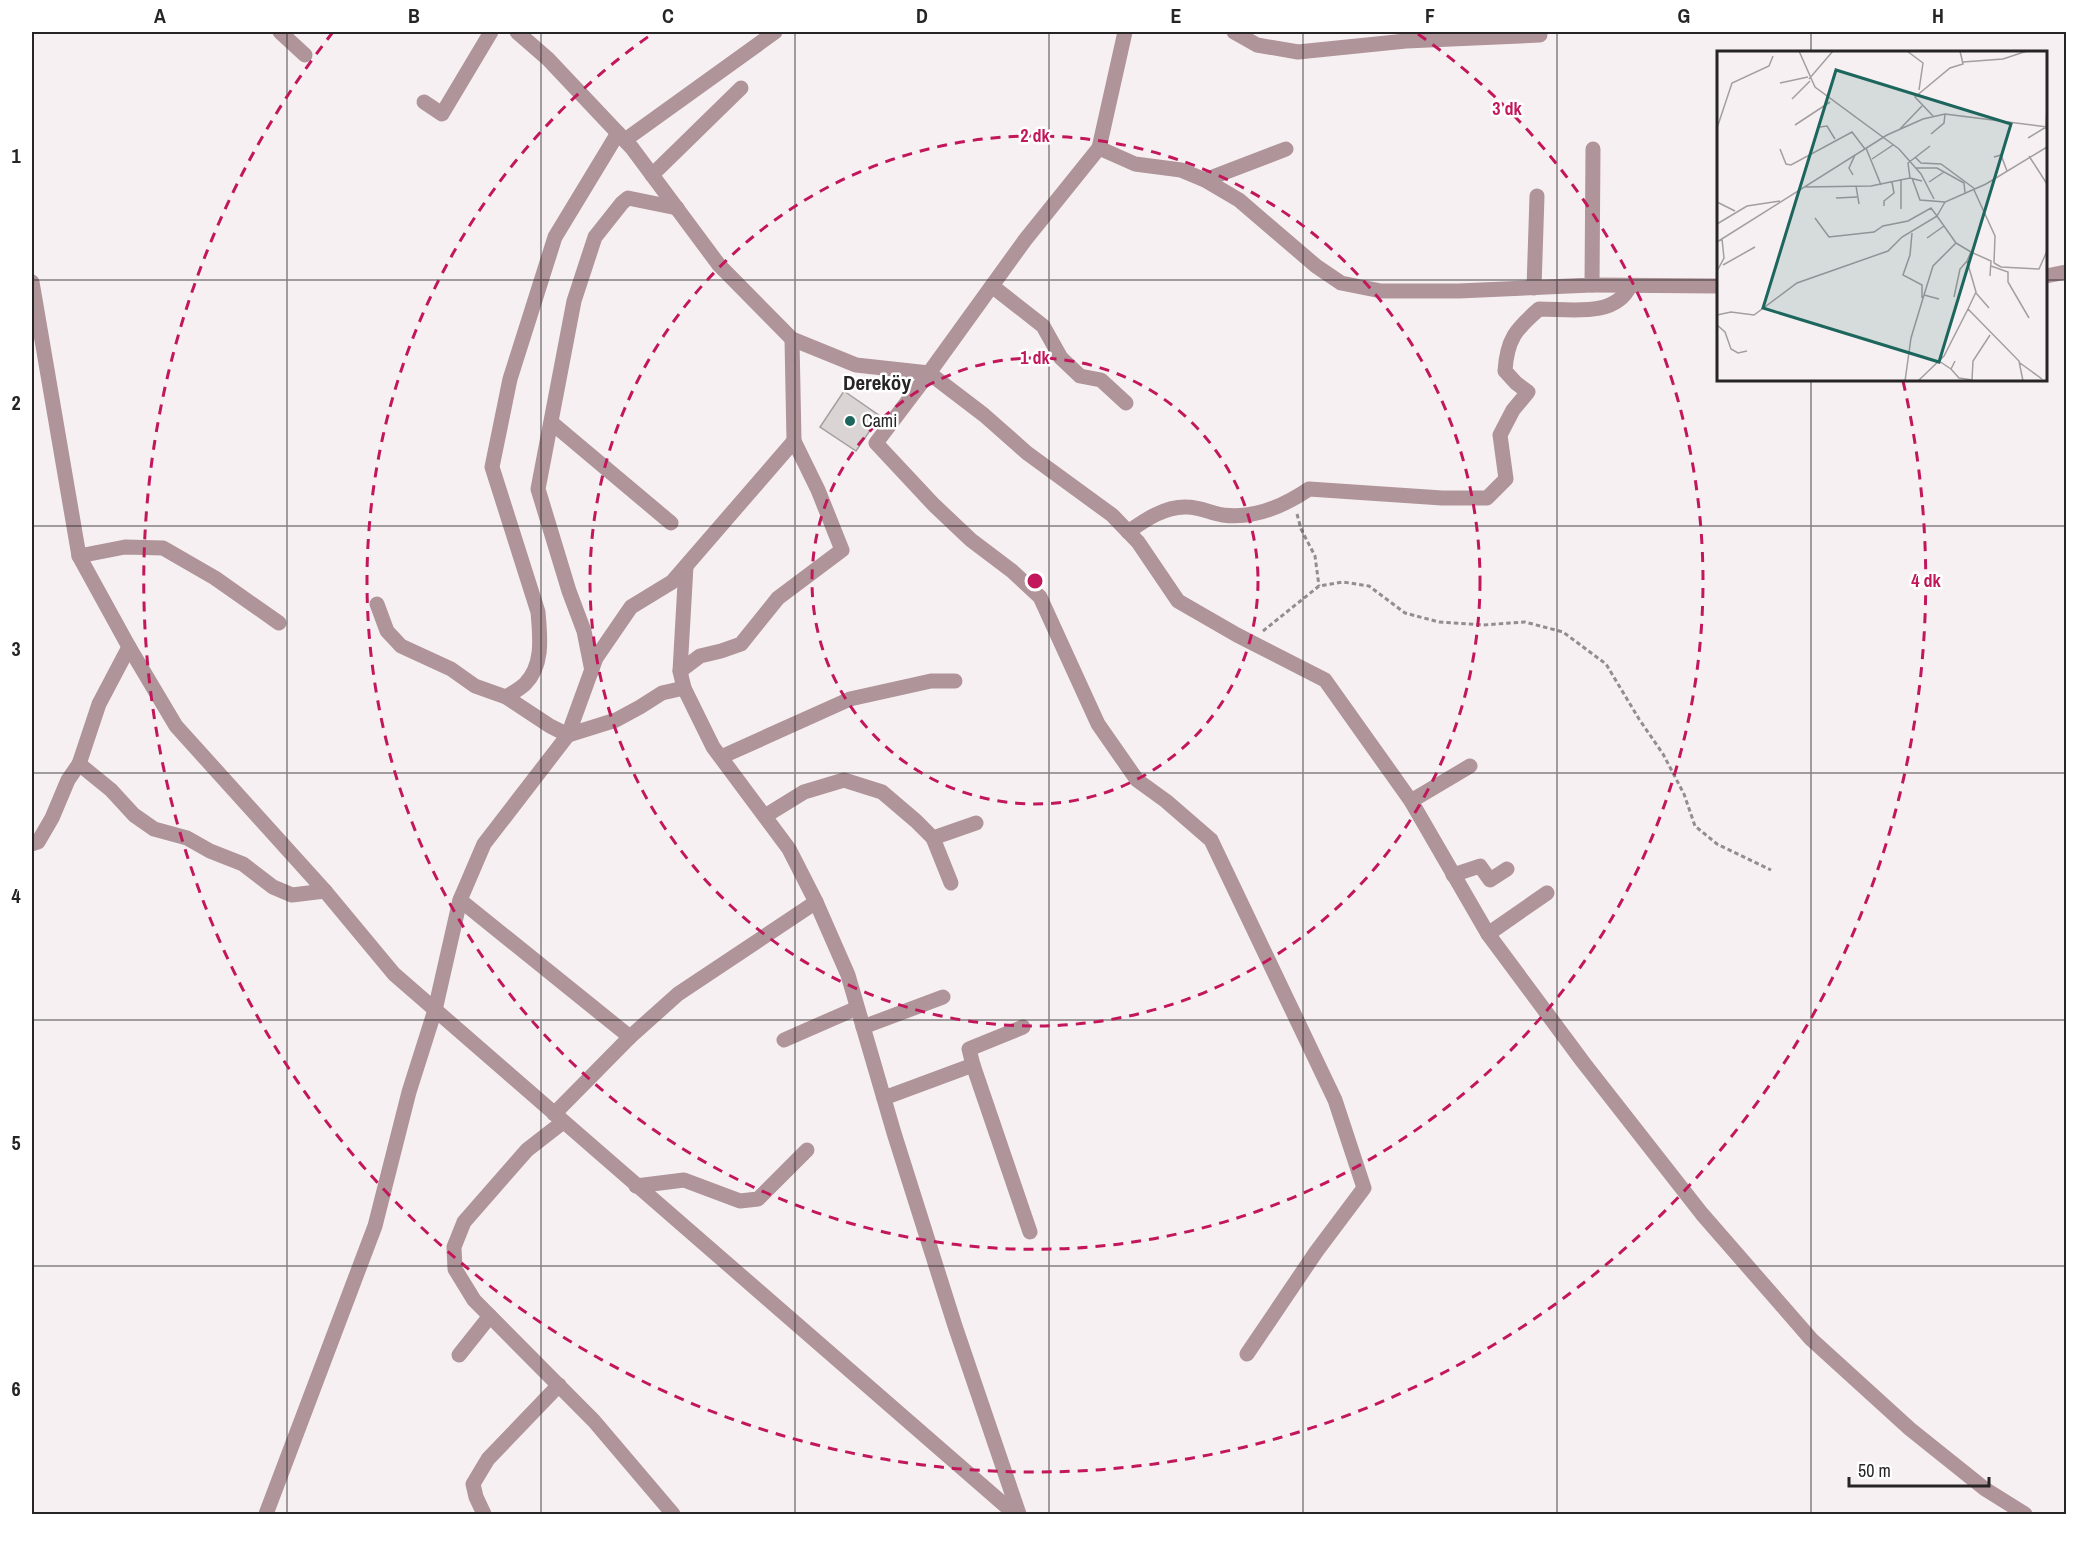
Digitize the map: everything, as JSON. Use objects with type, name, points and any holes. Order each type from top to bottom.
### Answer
[{"type":"street","points":[[280,32],[305,55]]},
{"type":"street","points":[[424,102],[442,114],[491,32]]},
{"type":"street","points":[[517,32],[548,59],[621,136],[719,265],[792,339],[856,365],[929,374],[984,414],[1027,453],[1112,515],[1138,542],[1178,601],[1250,642],[1325,680],[1411,801],[1488,934],[1583,1062],[1702,1214],[1811,1339],[1910,1429],[1985,1489],[2025,1515]]},
{"type":"street","points":[[506,697],[526,683],[539,659],[540,635],[538,612],[492,467],[510,379],[555,237],[621,136],[775,32]]},
{"type":"street","points":[[1125,32],[1099,148],[1025,240],[929,374],[876,443],[934,505],[971,540],[1012,571],[1040,597],[1098,724],[1130,771],[1137,780],[1167,801],[1211,840],[1335,1100],[1364,1188],[1316,1252],[1247,1354]]},
{"type":"street","points":[[1233,32],[1257,45],[1298,52],[1406,41],[1540,35]]},
{"type":"street","points":[[652,175],[741,88]]},
{"type":"street","points":[[1099,148],[1135,164],[1181,170],[1205,180],[1239,200],[1316,266],[1341,284],[1381,291],[1460,291],[1592,285],[1717,286]]},
{"type":"street","points":[[1205,180],[1286,149]]},
{"type":"street","points":[[1592,285],[1593,149]]},
{"type":"street","points":[[1534,288],[1537,196]]},
{"type":"street","points":[[592,671],[584,631],[569,591],[538,489],[574,301],[595,237],[628,198],[677,208]]},
{"type":"street","points":[[2047,276],[2067,272]]},
{"type":"street","points":[[32,282],[79,556],[176,726],[325,891],[393,974],[1015,1515]]},
{"type":"street","points":[[992,286],[1043,326],[1061,358],[1080,376],[1101,380],[1126,403]]},
{"type":"street","points":[[1128,531],[1154,514],[1186,507],[1224,515],[1252,515],[1293,500],[1309,489],[1442,498],[1487,498],[1506,479],[1500,435],[1512,410],[1528,392],[1515,383],[1505,371],[1506,350],[1520,325],[1539,309],[1582,310],[1608,307],[1626,296],[1630,286]]},
{"type":"street","points":[[680,671],[700,656],[741,644],[778,598],[842,550],[818,490],[794,441],[792,339]]},
{"type":"street","points":[[552,423],[671,523]]},
{"type":"street","points":[[266,1515],[375,1226],[409,1092],[435,1010],[460,900],[484,844],[568,735],[597,658],[631,607],[672,582],[794,441]]},
{"type":"street","points":[[79,556],[125,547],[163,548],[215,578],[279,623]]},
{"type":"street","points":[[686,566],[680,671],[684,688],[713,747],[789,849],[816,902],[848,975],[955,1326],[1020,1515]]},
{"type":"street","points":[[377,604],[387,631],[401,646],[451,669],[475,686],[506,697],[568,735],[616,720],[662,693],[684,688]]},
{"type":"street","points":[[32,844],[38,842],[52,818],[68,780],[79,764],[99,704],[129,647]]},
{"type":"street","points":[[721,756],[850,699],[931,681],[955,681]]},
{"type":"street","points":[[79,764],[111,790],[134,815],[154,829],[187,838],[210,851],[243,864],[273,887],[292,895],[325,891]]},
{"type":"street","points":[[1411,801],[1470,766]]},
{"type":"street","points":[[765,816],[804,792],[844,780],[882,792],[916,820],[933,838],[951,883]]},
{"type":"street","points":[[933,838],[976,823]]},
{"type":"street","points":[[1453,875],[1480,866],[1490,880],[1507,869]]},
{"type":"street","points":[[1488,934],[1547,893]]},
{"type":"street","points":[[460,900],[630,1036]]},
{"type":"street","points":[[674,1515],[594,1421],[474,1300],[455,1269],[454,1247],[464,1222],[630,1036],[678,994],[816,902]]},
{"type":"street","points":[[863,1027],[943,997]]},
{"type":"street","points":[[784,1040],[857,1008]]},
{"type":"street","points":[[1023,1027],[969,1049],[1030,1232]]},
{"type":"street","points":[[884,1098],[973,1065]]},
{"type":"street","points":[[636,1186],[684,1180],[740,1201],[758,1200],[807,1150]]},
{"type":"street","points":[[459,1355],[490,1316]]},
{"type":"street","points":[[484,1515],[473,1484],[488,1459],[559,1385]]},
{"type":"path","points":[[1293,500],[1301,529],[1316,556],[1319,586]]},
{"type":"path","points":[[1250,642],[1319,586],[1343,582],[1370,586],[1405,613],[1439,622],[1483,624],[1525,622],[1563,632],[1606,664],[1663,754],[1684,794],[1695,826],[1717,844],[1771,870]]},
{"type":"building","name":"Cami","points":[[844,391],[880,416],[856,451],[820,427]]},
{"type":"place","name":"Cami","points":[[850,421]]},
{"type":"district","name":"Dereköy","points":[[877,383]]}]
